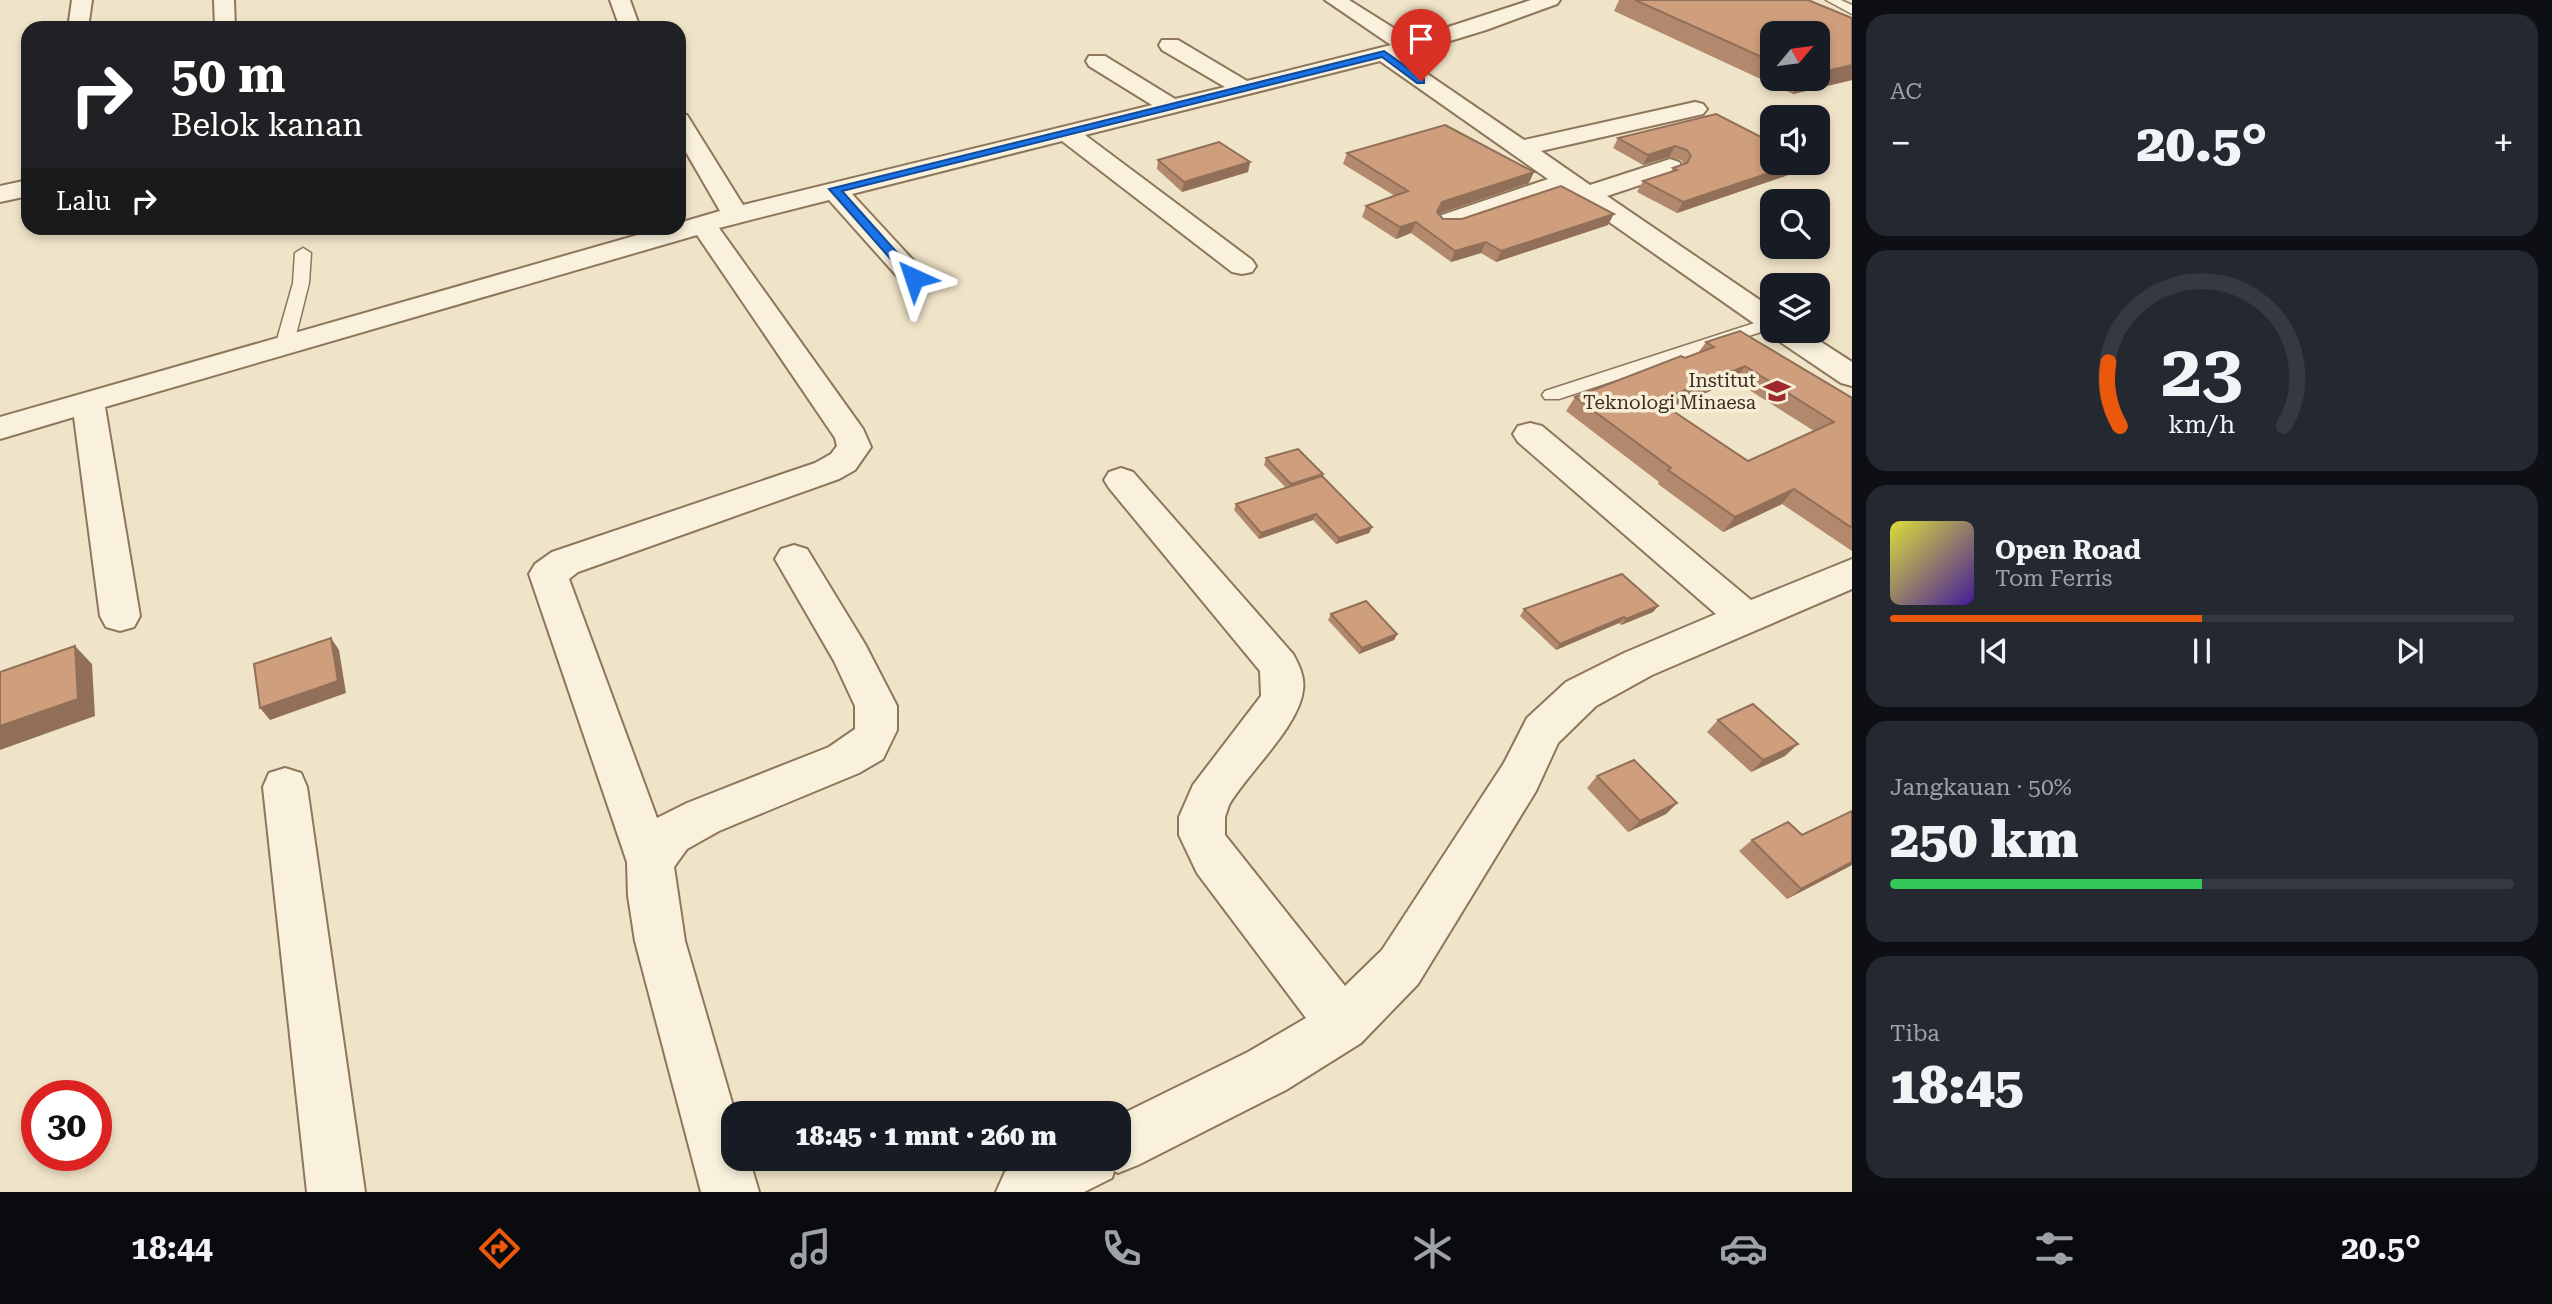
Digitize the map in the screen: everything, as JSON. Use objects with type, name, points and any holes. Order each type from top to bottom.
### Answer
[{"type":"street","points":[[79,21],[82,0]]},
{"type":"street","points":[[224,0],[225,21]]},
{"type":"street","points":[[620,0],[628,21]]},
{"type":"street","points":[[1335,0],[1521,148],[1760,315]]},
{"type":"street","points":[[686,229],[834,189],[1396,50],[1479,26],[1550,0]]},
{"type":"street","points":[[1823,5],[1852,25]]},
{"type":"street","points":[[1170,45],[1243,89]]},
{"type":"street","points":[[1097,61],[1171,106]]},
{"type":"street","points":[[1521,148],[1695,109]]},
{"type":"street","points":[[1065,132],[1242,266]]},
{"type":"street","points":[[686,137],[720,219],[852,437],[854,447],[843,462],[827,471],[565,562],[548,574],[650,862],[652,896],[660,941],[730,1192]]},
{"type":"street","points":[[1448,222],[1670,167]]},
{"type":"street","points":[[834,189],[914,278]]},
{"type":"street","points":[[0,194],[21,190]]},
{"type":"street","points":[[0,428],[664,235]]},
{"type":"street","points":[[1802,343],[1852,376]]},
{"type":"street","points":[[88,402],[120,615]]},
{"type":"street","points":[[1530,434],[1746,618]]},
{"type":"street","points":[[1121,480],[1279,665],[1283,679],[1282,695],[1274,711],[1229,768],[1210,798],[1202,816],[1202,836],[1214,859],[1343,1026]]},
{"type":"street","points":[[650,862],[671,834],[703,817],[844,760],[868,746],[876,730],[876,706],[851,655],[794,559]]},
{"type":"street","points":[[1131,1139],[1267,1071],[1343,1026],[1400,967],[1520,777],[1542,731],[1581,694],[1638,664],[1852,573]]},
{"type":"street","points":[[285,787],[336,1192]]},
{"type":"street","points":[[1026,1192],[1067,1171]]},
{"type":"lane","points":[[1823,5],[1852,10]]},
{"type":"lane","points":[[285,343],[301,283],[303,253]]},
{"type":"lane","points":[[1552,394],[1760,327]]},
{"type":"building","points":[[1635,0],[1808,0],[1852,18],[1852,65],[1830,70],[1830,21],[1760,21],[1760,56]]},
{"type":"building","points":[[1716,114],[1760,136],[1760,175],[1763,175],[1683,202],[1643,181],[1677,170],[1673,168],[1687,163],[1691,156],[1687,150],[1675,146],[1648,155],[1618,138]]},
{"type":"building","points":[[1445,125],[1534,172],[1442,202],[1437,212],[1443,219],[1462,219],[1561,186],[1614,214],[1501,251],[1486,242],[1455,251],[1416,222],[1400,227],[1366,206],[1408,191],[1347,153]]},
{"type":"building","points":[[1219,142],[1250,162],[1184,182],[1158,160]]},
{"type":"building","points":[[1740,331],[1852,398],[1852,528],[1794,489],[1735,517],[1668,470],[1671,468],[1575,397],[1681,356],[1685,358],[1714,347],[1706,342]],"holes":[[[1745,366],[1834,422],[1748,461],[1658,401]]]},
{"type":"building","points":[[1298,449],[1323,474],[1291,484],[1266,458]]},
{"type":"building","points":[[1322,476],[1372,527],[1339,538],[1316,514],[1261,533],[1236,504]]},
{"type":"building","points":[[1622,574],[1658,606],[1560,644],[1524,609]]},
{"type":"building","points":[[1366,601],[1397,634],[1362,648],[1331,614]]},
{"type":"building","points":[[331,638],[338,681],[260,708],[254,664]]},
{"type":"building","points":[[75,646],[78,699],[0,726],[0,672]]},
{"type":"building","points":[[1753,704],[1798,744],[1763,760],[1718,720]]},
{"type":"building","points":[[1634,760],[1677,803],[1640,821],[1597,776]]},
{"type":"building","points":[[1852,811],[1852,862],[1801,889],[1752,840],[1788,822],[1802,835]]},
{"type":"place","name":"Institut Teknologi Minaesa","points":[[1777,391]]},
{"type":"route","points":[[914,278],[834,189],[1384,54],[1421,81]]}]
